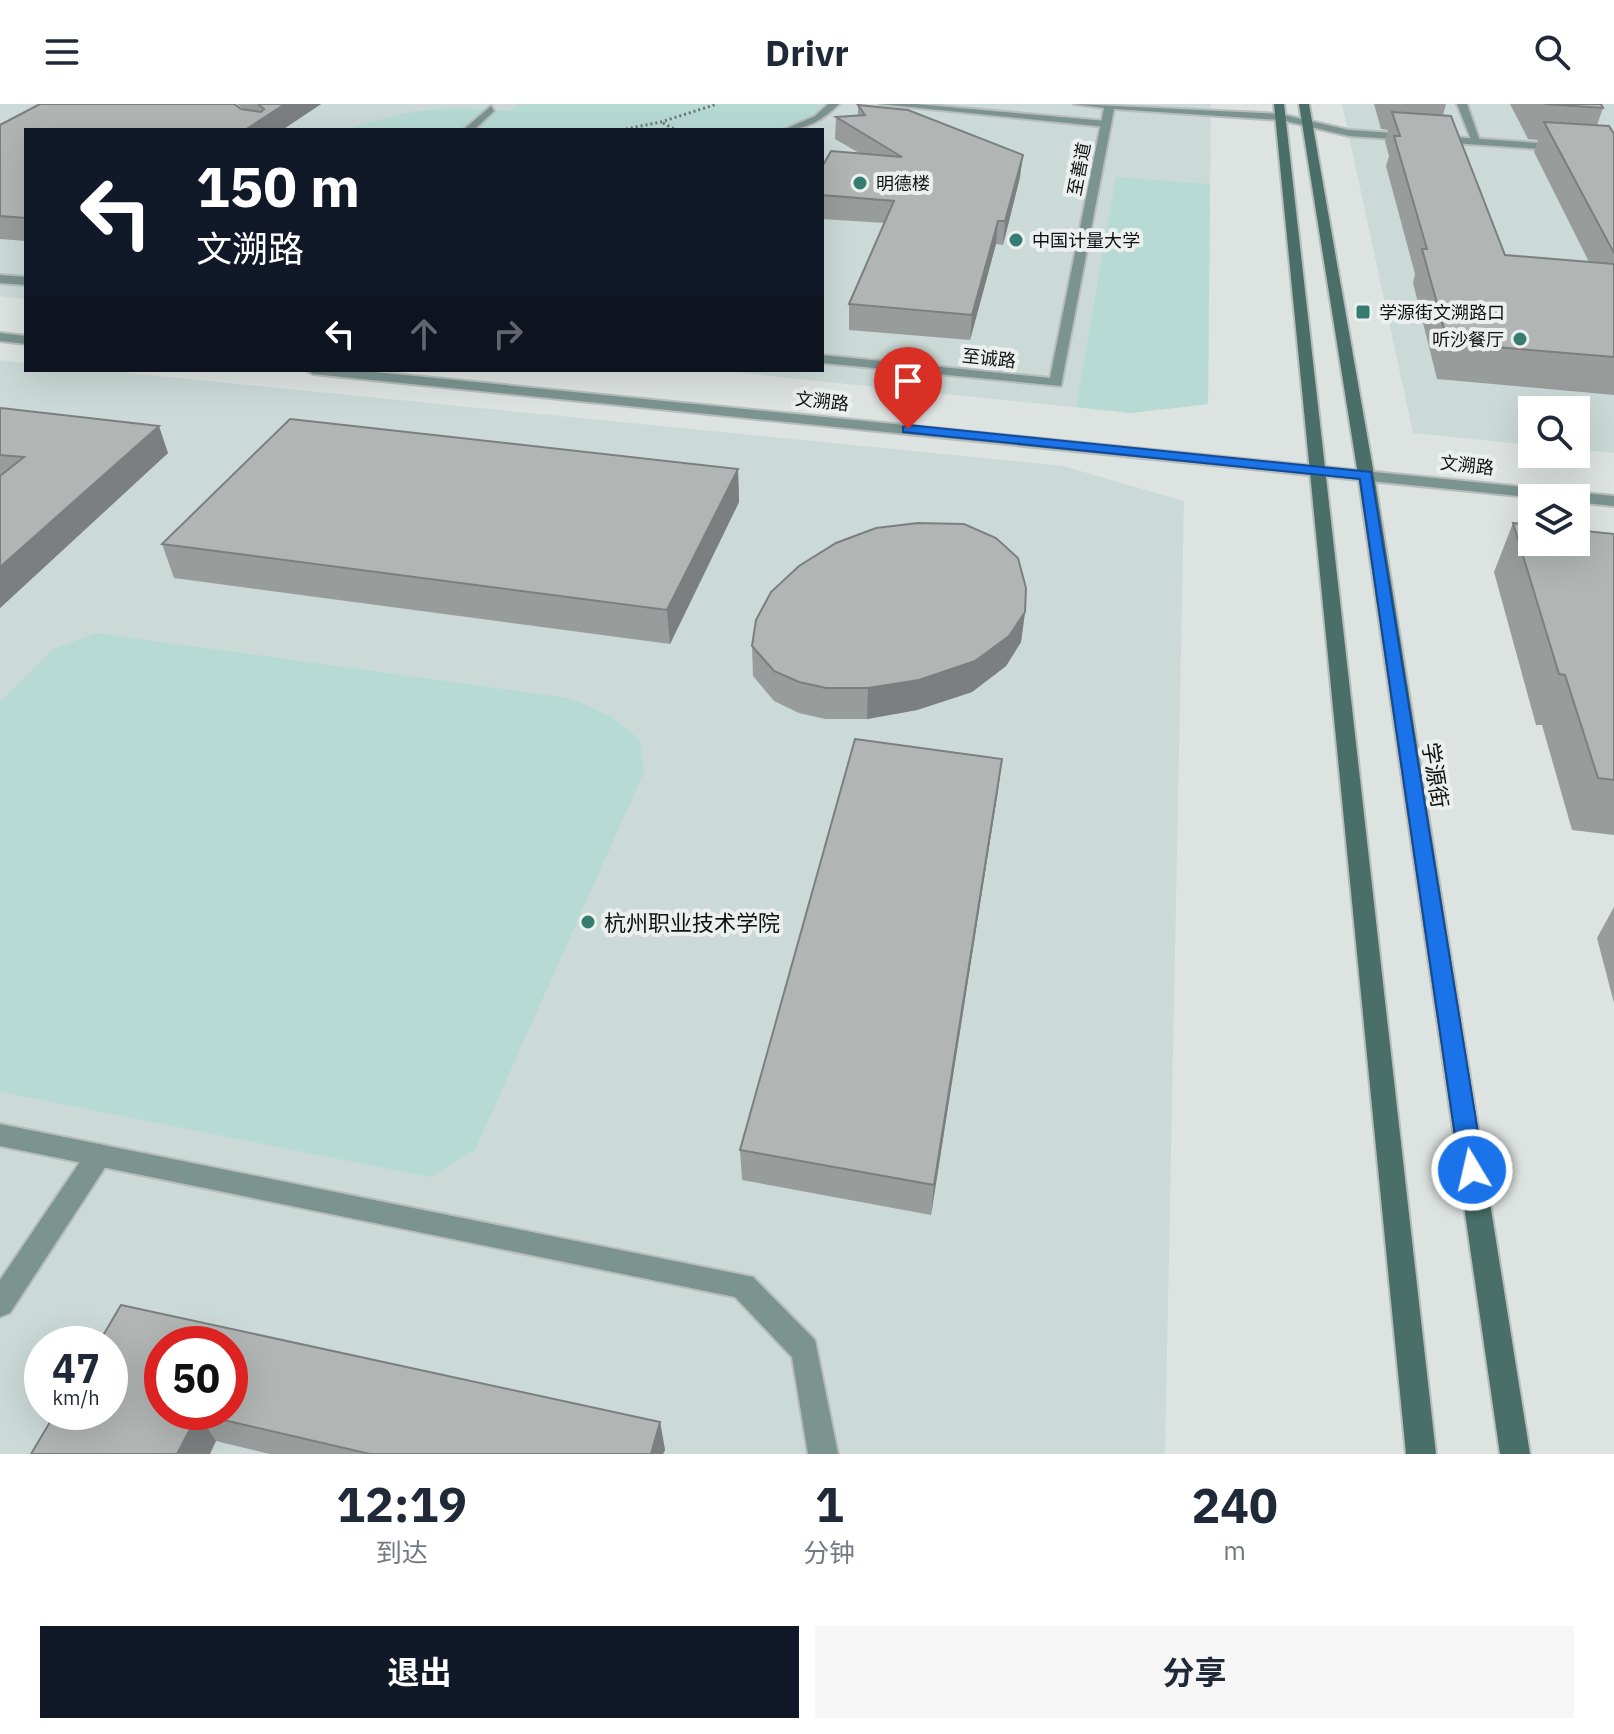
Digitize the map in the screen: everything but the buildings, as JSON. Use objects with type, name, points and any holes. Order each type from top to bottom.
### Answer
[{"type":"main road","points":[[1279,110],[1421,1454]]},
{"type":"main road","name":"学源街","points":[[1306,114],[1366,475],[1515,1454]]},
{"type":"street","points":[[793,128],[818,118],[834,104]]},
{"type":"street","points":[[885,104],[1106,124]]},
{"type":"street","points":[[1079,104],[1279,110],[1306,114],[1349,133],[1614,151]]},
{"type":"street","points":[[1462,104],[1477,142]]},
{"type":"street","name":"至善道","points":[[1056,383],[1110,105]]},
{"type":"street","points":[[470,128],[491,109]]},
{"type":"street","points":[[0,279],[24,281]]},
{"type":"street","points":[[0,337],[24,340]]},
{"type":"street","name":"至诚路","points":[[824,359],[1056,383]]},
{"type":"street","name":"文溯路","points":[[333,372],[1614,501]]},
{"type":"street","points":[[0,1135],[743,1286],[805,1350],[823,1454]]},
{"type":"street","points":[[0,1304],[99,1155]]},
{"type":"path","points":[[631,128],[717,104]]},
{"type":"path","points":[[661,122],[672,128]]},
{"type":"shaded area","name":"中国计量大学","points":[[0,104],[1211,104],[1208,404],[1131,413],[731,372],[824,372],[824,128],[24,128],[24,299],[0,296]]},
{"type":"shaded area","points":[[1342,104],[1614,104],[1614,453],[1590,450],[1590,396],[1518,396],[1518,444],[1413,433]]},
{"type":"shaded area","name":"杭州职业技术学院","points":[[0,360],[24,363],[24,372],[119,372],[1063,466],[1184,501],[1165,1454],[0,1454]]},
{"type":"green space","points":[[518,104],[833,105],[818,118],[793,128],[352,128],[426,110],[465,108],[510,111]]},
{"type":"green space","points":[[1116,177],[1210,184],[1208,404],[1131,413],[1076,407]]},
{"type":"green space","points":[[97,633],[569,698],[611,716],[640,740],[644,772],[475,1150],[430,1177],[0,1092],[0,702],[55,648]]},
{"type":"place","name":"明德楼","points":[[860,183]]},
{"type":"place","name":"中国计量大学","points":[[1016,240]]},
{"type":"place","name":"学源街文溯路口","points":[[1363,312]]},
{"type":"place","name":"听沙餐厅","points":[[1520,339]]},
{"type":"place","name":"杭州职业技术学院","points":[[588,922]]},
{"type":"route","points":[[908,429],[1366,475],[1472,1170]]}]
